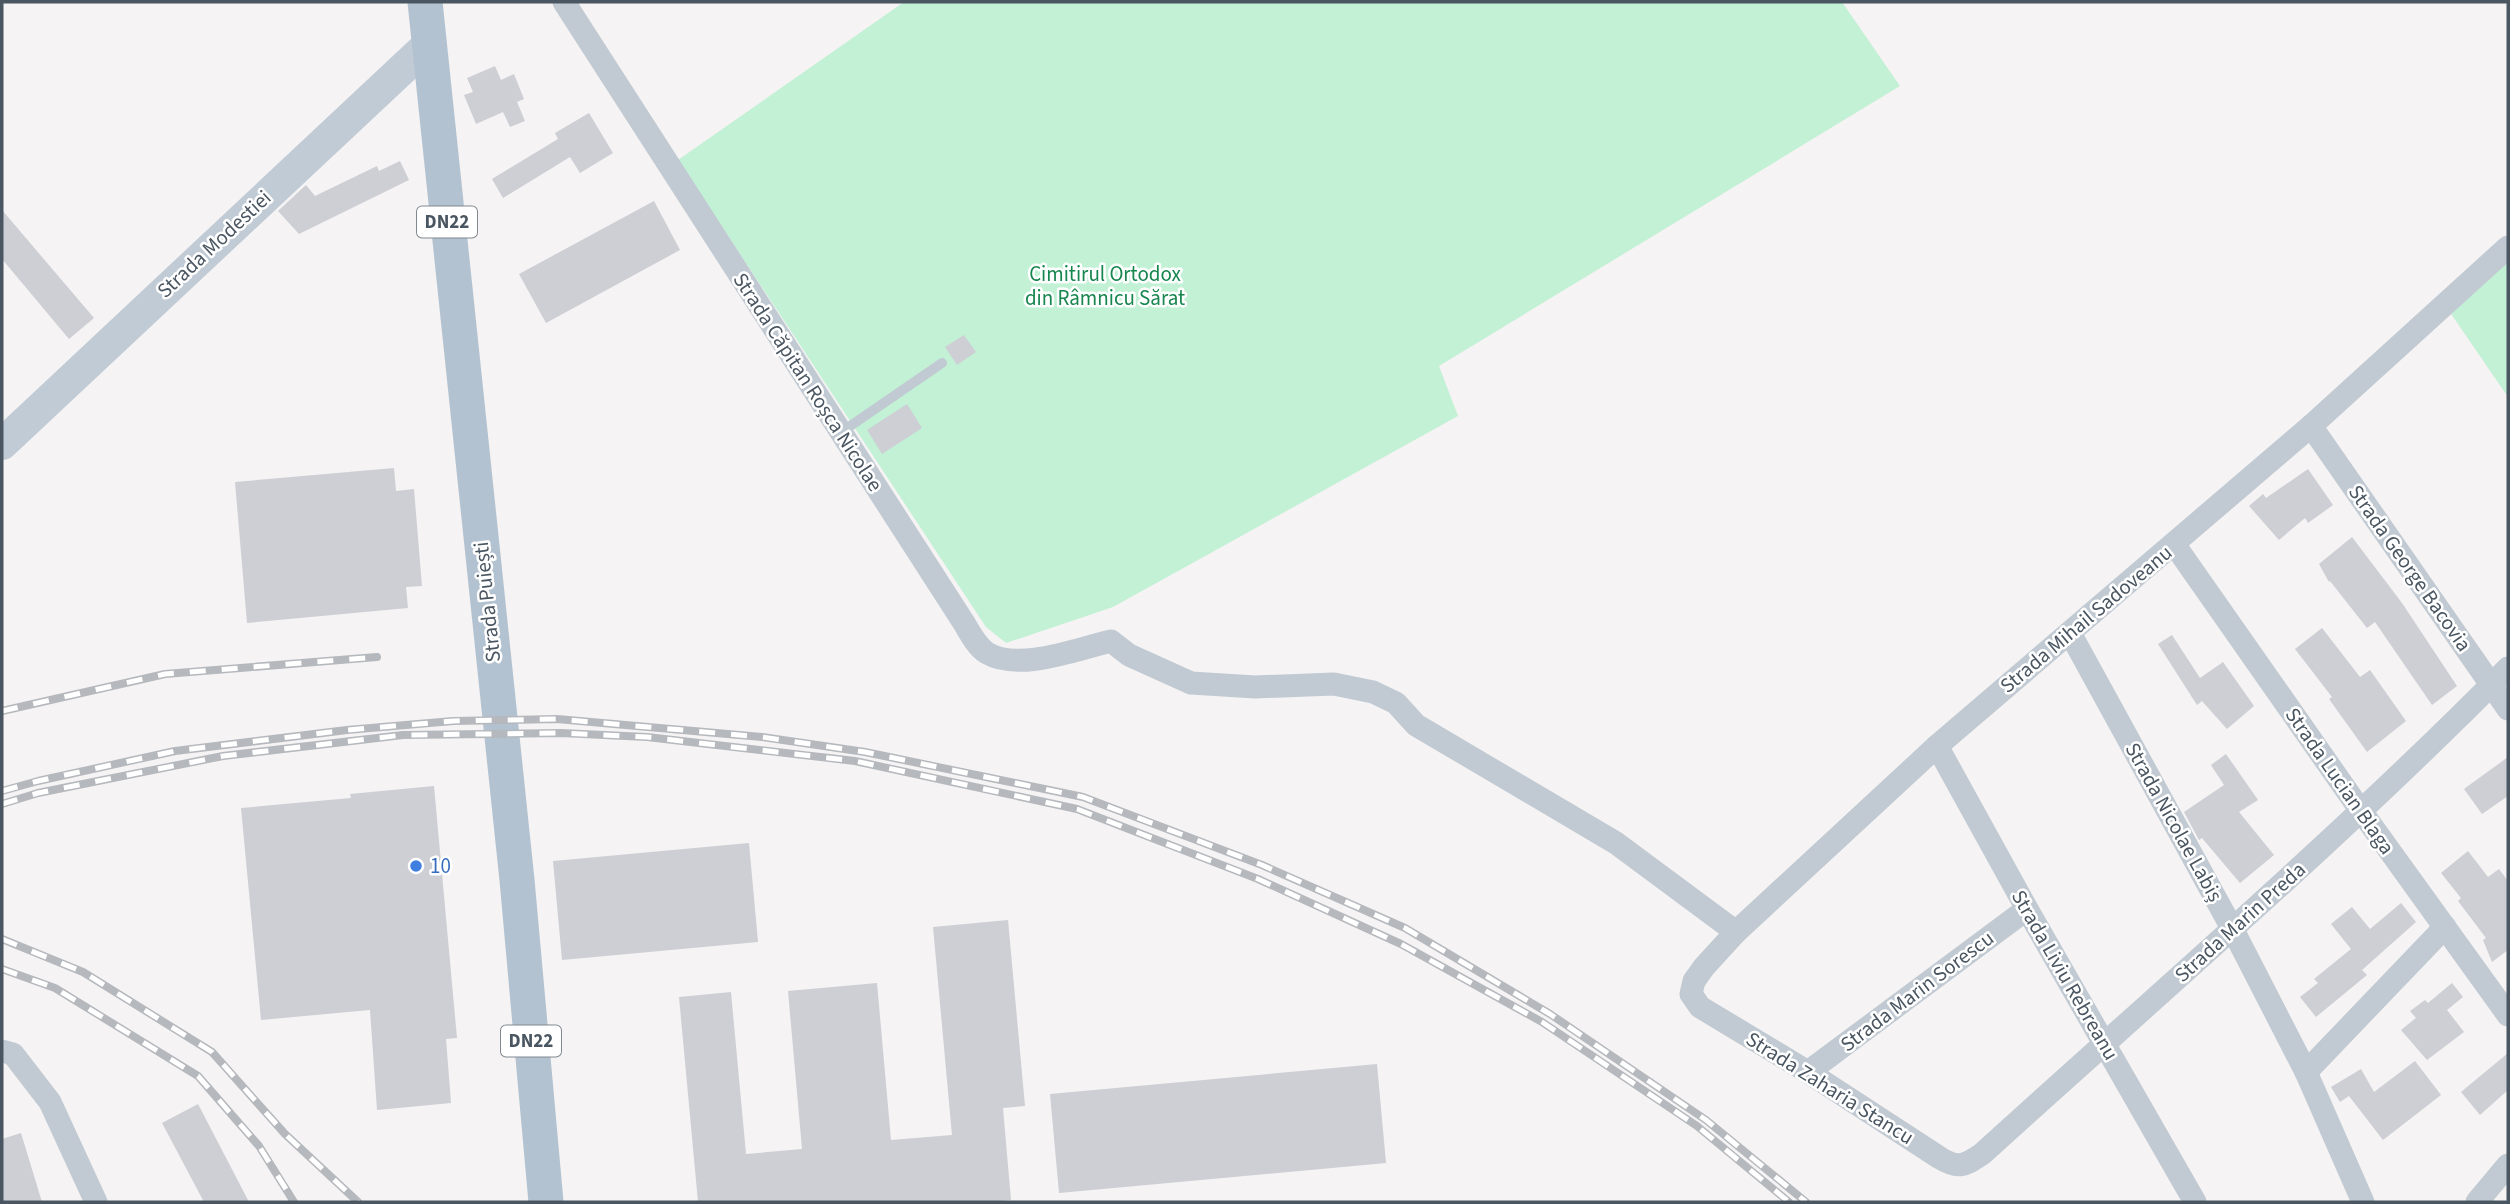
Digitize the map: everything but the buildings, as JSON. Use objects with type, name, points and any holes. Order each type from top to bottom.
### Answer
[{"type":"main road","name":"Strada Puiești","points":[[425,2],[517,880],[546,1202]]},
{"type":"street","name":"Strada Căpitan Roșca Nicolae","points":[[564,2],[840,433],[964,623],[987,653],[1013,661],[1038,659],[1111,641],[1129,655],[1191,683],[1255,687],[1334,684],[1373,692],[1396,703],[1416,725],[1616,843],[1736,932]]},
{"type":"street","name":"Strada Modestiei","points":[[2,444],[428,45]]},
{"type":"street","name":"Strada Mihail Sadoveanu","points":[[1700,1007],[1691,995],[1694,981],[1736,932],[1937,746],[2311,426],[2508,247]]},
{"type":"street","name":"Strada George Bacovia","points":[[2311,426],[2508,709]]},
{"type":"street","name":"Strada Lucian Blaga","points":[[2174,544],[2508,1015]]},
{"type":"street","name":"Strada Nicolae Labiș","points":[[2070,633],[2233,930],[2306,1072],[2363,1202]]},
{"type":"street","name":"Strada Marin Preda","points":[[1962,1165],[1982,1154],[2233,930],[2361,811],[2508,668]]},
{"type":"street","name":"Strada Liviu Rebreanu","points":[[1937,746],[2027,909],[2196,1202]]},
{"type":"street","name":"Strada Marin Sorescu","points":[[1808,1072],[2027,909]]},
{"type":"street","points":[[2306,1072],[2445,928]]},
{"type":"street","name":"Strada Zaharia Stancu","points":[[1700,1007],[1808,1072],[1940,1158],[1951,1164],[1962,1165]]},
{"type":"street","points":[[2,1051],[13,1054],[50,1102],[96,1202]]},
{"type":"street","points":[[2477,1202],[2508,1165]]},
{"type":"lane","points":[[840,433],[942,363]]},
{"type":"green space","name":"Cimitirul Ortodox din Râmnicu Sărat","points":[[904,2],[1842,2],[1900,86],[1439,366],[1458,416],[1113,607],[1006,643],[986,627],[678,160]]},
{"type":"green space","points":[[2508,247],[2508,397],[2445,305]]},
{"type":"railway","points":[[2,711],[165,674],[377,657]]},
{"type":"railway","points":[[2,791],[175,751],[347,730],[453,721],[557,719],[762,737],[865,752],[1083,797],[1262,865],[1405,928],[1550,1014],[1706,1120],[1806,1202]]},
{"type":"railway","points":[[2,804],[38,793],[223,756],[403,735],[561,733],[647,737],[855,761],[1077,809],[1258,879],[1401,944],[1542,1022],[1697,1126],[1789,1202]]},
{"type":"railway","points":[[2,939],[83,972],[212,1052],[285,1134],[358,1202]]},
{"type":"railway","points":[[2,969],[55,988],[198,1076],[259,1146],[294,1202]]},
{"type":"place","name":"10","points":[[416,866]]}]
